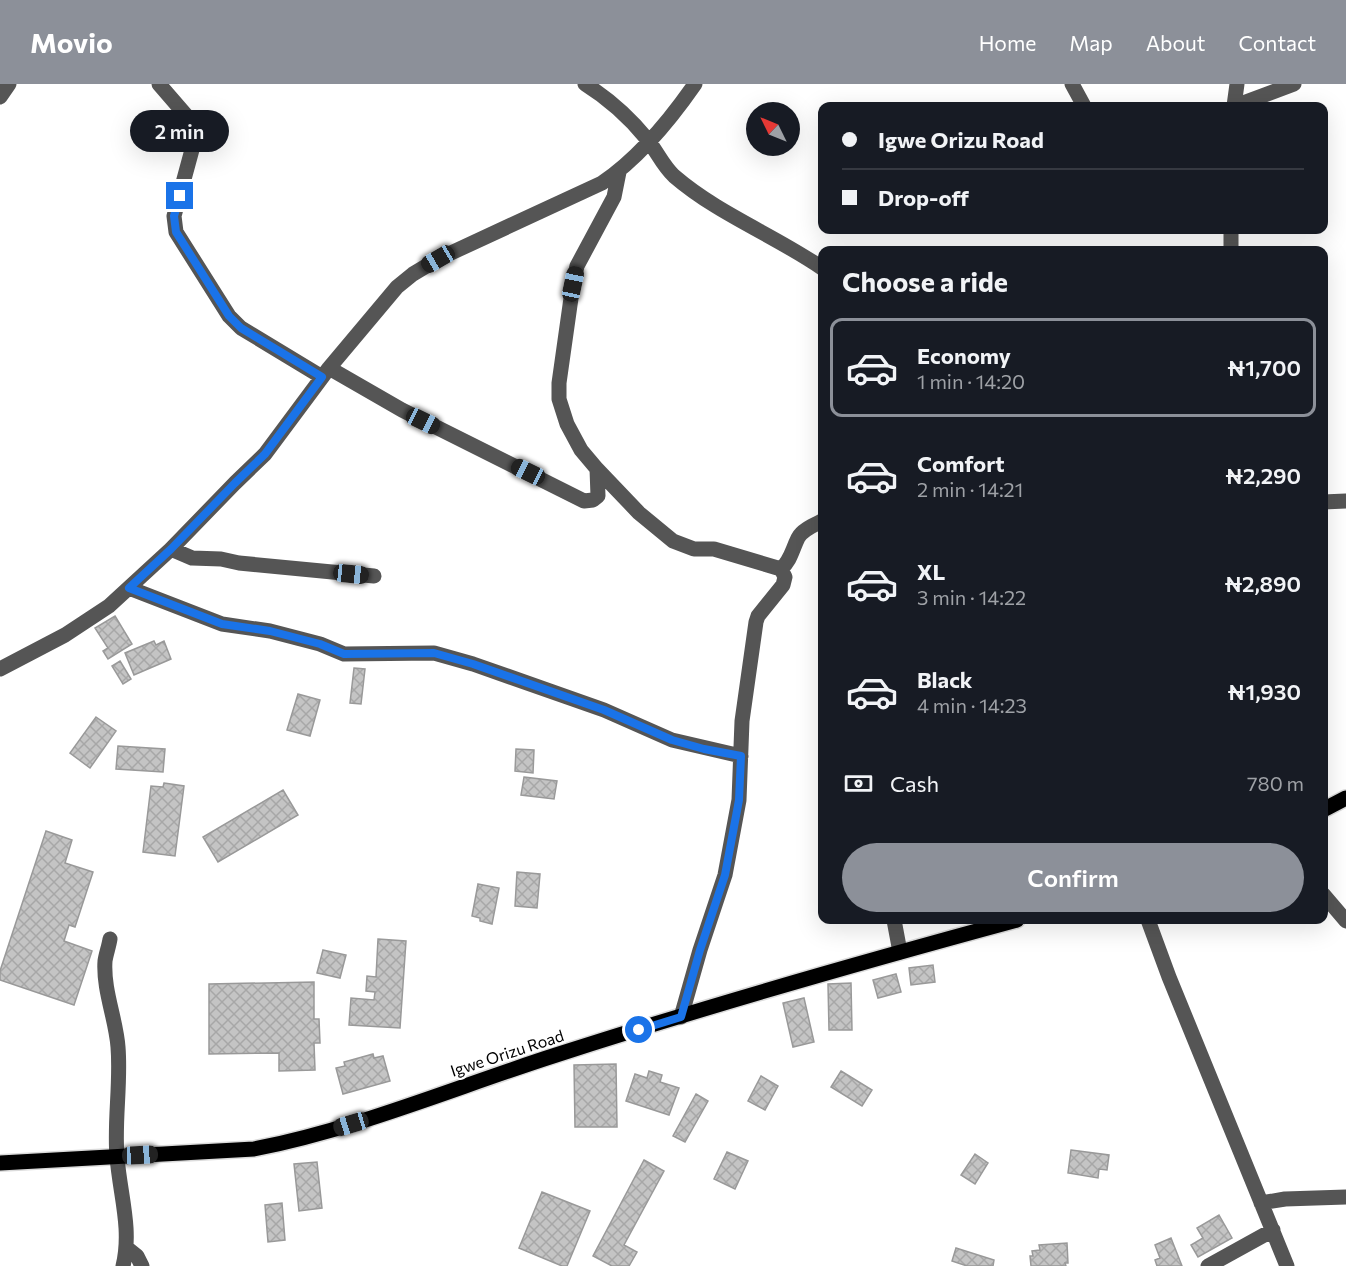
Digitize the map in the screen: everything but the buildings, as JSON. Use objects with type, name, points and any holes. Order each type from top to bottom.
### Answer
[{"type":"main road","points":[[1328,807],[1346,798]]},
{"type":"main road","name":"Igwe Orizu Road","points":[[0,1163],[254,1149],[293,1142],[556,1055],[900,952],[1002,924]]},
{"type":"street","points":[[0,97],[9,84]]},
{"type":"street","points":[[159,84],[197,128],[174,216],[176,232],[229,316],[241,328],[584,501],[593,500],[598,496],[597,469]]},
{"type":"street","points":[[585,84],[606,98],[635,124],[671,174],[706,202],[777,240],[818,266]]},
{"type":"street","points":[[0,669],[65,635],[109,606],[171,549],[265,454],[326,372],[397,287],[438,259],[602,183],[619,172],[649,141],[695,84]]},
{"type":"street","points":[[1072,84],[1082,102]]},
{"type":"street","points":[[1235,102],[1237,84]]},
{"type":"street","points":[[1245,102],[1294,84]]},
{"type":"street","points":[[619,172],[614,197],[577,266],[559,383],[559,399],[567,424],[581,450],[597,469],[639,513],[673,542],[694,549],[714,549],[781,569],[785,577],[783,585],[758,616],[756,622],[742,721],[739,800],[725,875],[681,1017]]},
{"type":"street","points":[[1328,502],[1346,501]]},
{"type":"street","points":[[781,569],[789,561],[799,536],[810,526],[818,523]]},
{"type":"street","points":[[171,549],[192,558],[221,559],[239,563],[374,576]]},
{"type":"street","points":[[129,588],[222,624],[270,631],[320,644],[344,654],[434,653],[473,664],[604,710],[672,740],[741,756]]},
{"type":"street","points":[[1328,900],[1346,921]]},
{"type":"street","points":[[895,924],[900,952]]},
{"type":"street","points":[[1149,924],[1287,1266]]},
{"type":"street","points":[[110,939],[105,962],[107,987],[118,1046],[117,1156],[127,1248],[123,1266]]},
{"type":"street","points":[[1261,1203],[1285,1199],[1346,1197]]},
{"type":"street","points":[[1208,1266],[1273,1230]]},
{"type":"street","points":[[127,1248],[137,1256],[142,1266]]},
{"type":"route","points":[[180,196],[174,216],[176,232],[229,316],[241,328],[322,377],[265,454],[129,588],[222,624],[270,631],[320,644],[344,654],[359,656],[434,653],[473,664],[604,710],[672,740],[741,756],[739,800],[725,875],[681,1017],[639,1030]]}]
